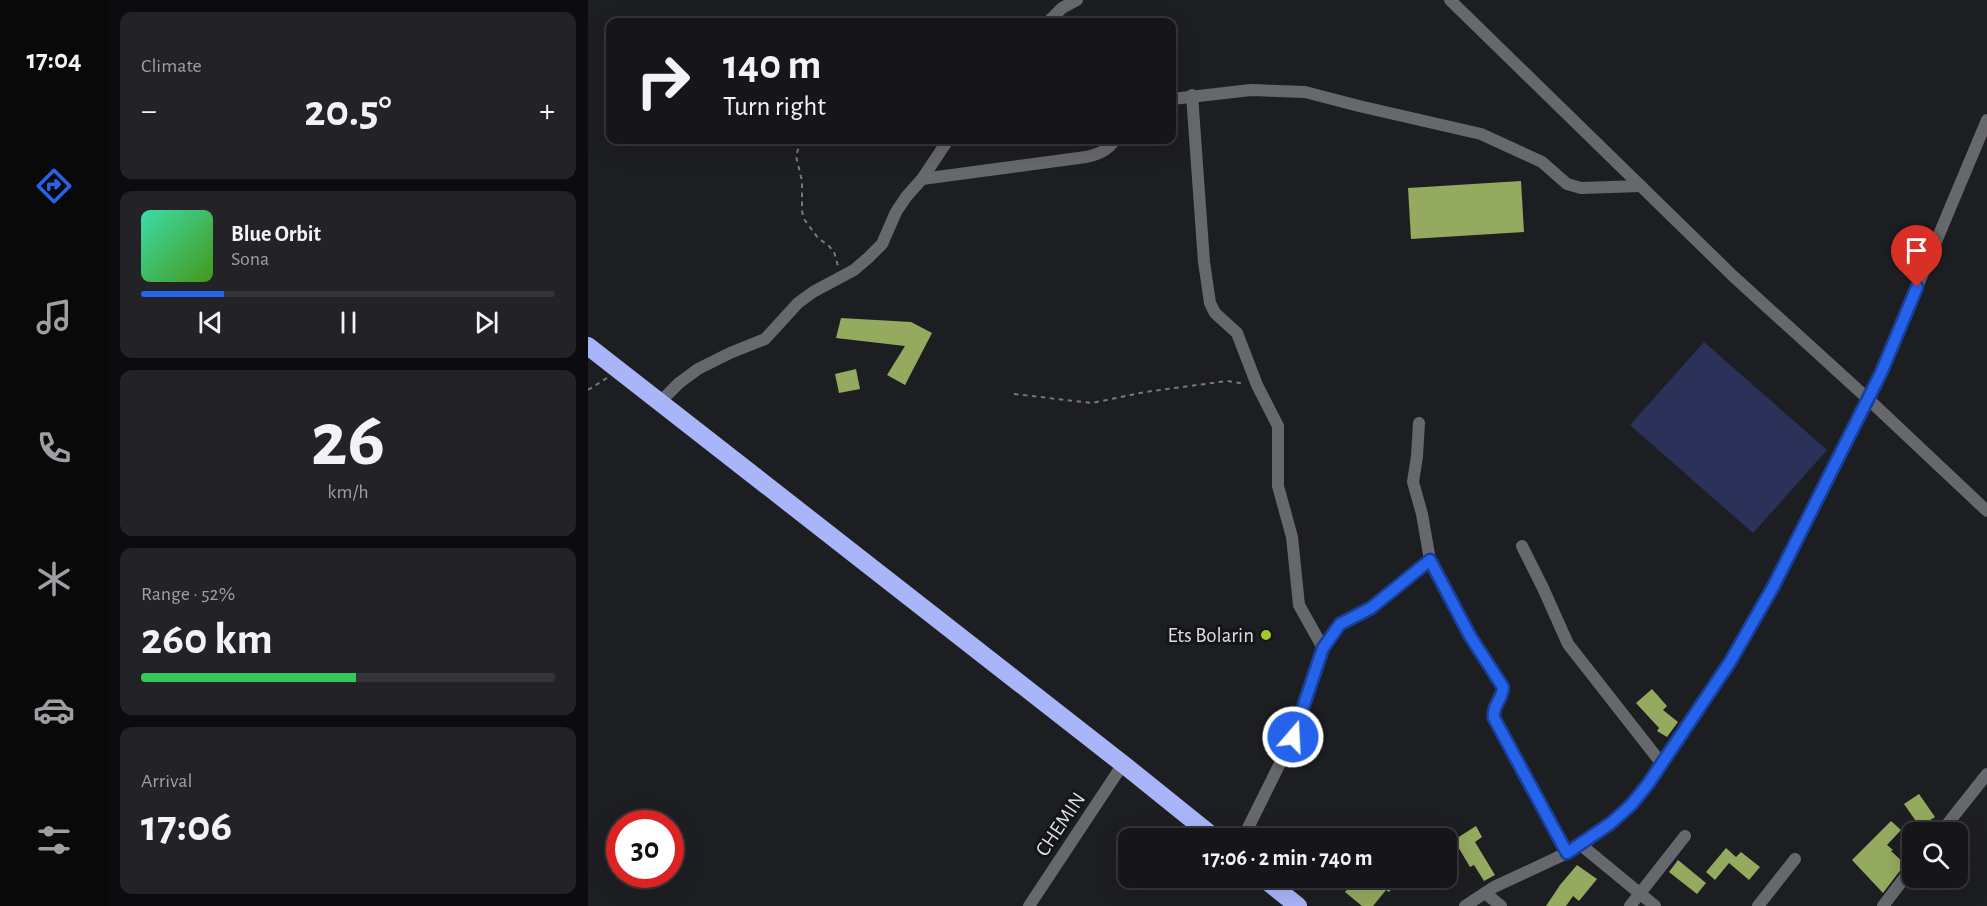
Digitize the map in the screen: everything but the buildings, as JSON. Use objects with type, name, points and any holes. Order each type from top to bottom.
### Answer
[{"type":"highway","points":[[588,346],[1203,828]]},
{"type":"highway","points":[[1276,888],[1298,906]]},
{"type":"street","points":[[1052,18],[1062,8],[1077,0]]},
{"type":"street","points":[[1450,0],[1733,276],[1987,511]]},
{"type":"street","points":[[1176,98],[1251,90],[1305,92],[1481,134],[1542,162],[1567,184],[1581,188],[1641,186]]},
{"type":"street","points":[[1192,95],[1203,252],[1209,303],[1215,313],[1237,333],[1257,385],[1278,426],[1278,486],[1292,537],[1299,605],[1323,648]]},
{"type":"street","points":[[1465,906],[1485,892],[1581,845],[1631,805],[1662,764],[1730,662],[1773,587],[1881,373],[1987,120]]},
{"type":"street","points":[[661,401],[679,383],[698,369],[765,339],[798,303],[854,270],[868,258],[882,244],[906,197],[945,144]]},
{"type":"street","points":[[922,178],[1086,157],[1099,154],[1112,144]]},
{"type":"street","points":[[1419,423],[1413,482],[1422,514],[1430,560],[1470,636],[1503,687],[1503,692],[1493,711],[1494,718],[1567,853]]},
{"type":"street","points":[[1522,546],[1568,644],[1662,764]]},
{"type":"street","points":[[1248,828],[1293,737],[1323,648],[1340,624],[1371,608],[1430,560]]},
{"type":"street","name":"CHEMIN","points":[[1029,906],[1123,764]]},
{"type":"street","points":[[1949,822],[1987,774]]},
{"type":"street","points":[[1630,906],[1685,836]]},
{"type":"street","points":[[1581,845],[1655,906]]},
{"type":"street","points":[[1758,906],[1795,859]]},
{"type":"street","points":[[1883,906],[1902,881]]},
{"type":"street","points":[[1485,892],[1501,906]]},
{"type":"path","points":[[800,144],[796,156],[802,181],[804,219],[818,238],[834,252],[841,277]]},
{"type":"path","points":[[588,390],[619,370]]},
{"type":"path","points":[[1014,394],[1092,404],[1145,392],[1227,381],[1257,385]]},
{"type":"shaded area","points":[[1704,342],[1827,450],[1753,533],[1630,425]]},
{"type":"place","name":"Ets Bolarin","points":[[1266,635]]},
{"type":"route","points":[[1293,737],[1323,648],[1340,624],[1371,608],[1430,560],[1470,636],[1503,687],[1503,692],[1493,711],[1494,718],[1567,853],[1590,839],[1631,805],[1648,784],[1730,662],[1773,587],[1881,373],[1917,287]]}]
